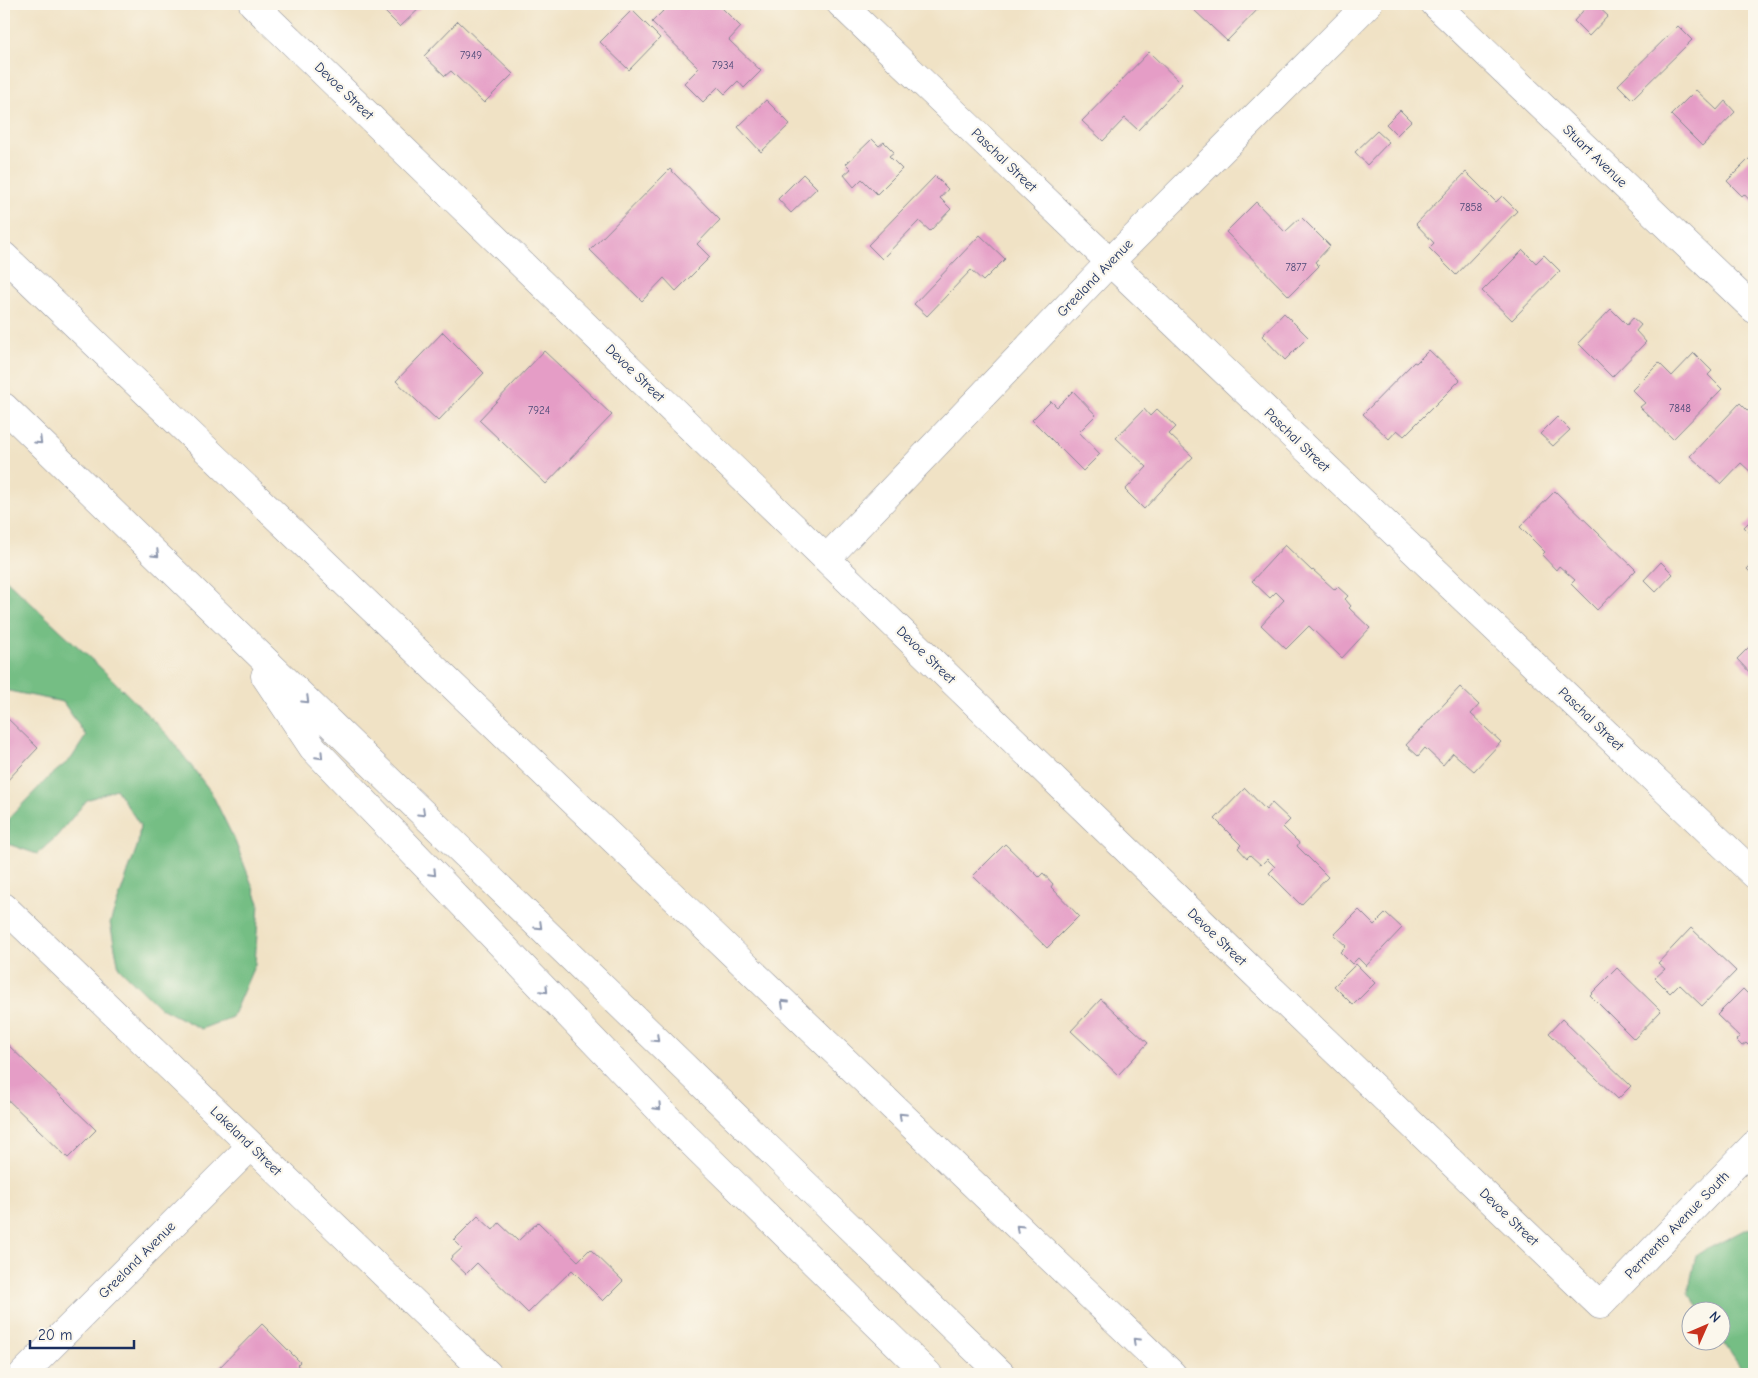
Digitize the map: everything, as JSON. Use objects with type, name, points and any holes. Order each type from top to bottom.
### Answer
[{"type":"main road","name":"Devoe Street","points":[[253,4],[1194,915],[1600,1305]]},
{"type":"main road","name":"Paschal Street","points":[[841,4],[1754,874]]},
{"type":"main road","name":"Greeland Avenue","points":[[827,558],[1110,262],[1368,4]]},
{"type":"main road","name":"Stuart Avenue","points":[[1435,4],[1754,309]]},
{"type":"main road","points":[[4,256],[1172,1374]]},
{"type":"main road","points":[[4,407],[1001,1374]]},
{"type":"main road","points":[[233,629],[313,748],[682,1132],[928,1374]]},
{"type":"main road","name":"Lakeland Street","points":[[4,907],[488,1374]]},
{"type":"main road","name":"Permento Avenue South","points":[[1600,1305],[1754,1145]]},
{"type":"main road","name":"Greeland Avenue","points":[[23,1374],[251,1146]]},
{"type":"green space","points":[[4,578],[103,670],[167,734],[211,792],[235,841],[259,903],[255,964],[232,1017],[201,1029],[159,1007],[119,968],[110,923],[138,844],[140,825],[116,789],[87,800],[56,837],[37,854],[8,844],[9,818],[49,777],[71,759],[86,736],[63,702],[4,690]]},
{"type":"green space","points":[[1748,1228],[1754,1230],[1754,1374],[1745,1374],[1729,1350],[1730,1300],[1693,1300],[1688,1293],[1696,1255]]},
{"type":"building","points":[[377,4],[424,4],[400,27]]},
{"type":"building","points":[[670,4],[694,4],[697,6],[700,4],[718,4],[741,27],[729,40],[761,71],[744,88],[738,81],[725,94],[718,87],[703,102],[684,83],[699,68],[652,22]]},
{"type":"building","points":[[1200,4],[1263,4],[1227,41],[1194,10]]},
{"type":"building","points":[[1589,4],[1595,4],[1608,16],[1589,36],[1574,21]]},
{"type":"building","points":[[632,10],[660,38],[629,70],[600,42]]},
{"type":"building","points":[[458,21],[513,74],[484,103],[451,71],[445,76],[424,56]]},
{"type":"building","points":[[1678,26],[1692,40],[1632,99],[1618,85]]},
{"type":"building","points":[[1149,52],[1182,84],[1138,130],[1125,118],[1103,141],[1082,121]]},
{"type":"building","points":[[1696,90],[1717,110],[1725,101],[1735,112],[1702,146],[1671,115]]},
{"type":"building","points":[[766,100],[790,124],[761,152],[738,127]]},
{"type":"building","points":[[1400,110],[1411,121],[1397,135],[1386,124]]},
{"type":"building","points":[[1377,131],[1389,142],[1367,165],[1355,152]]},
{"type":"building","points":[[872,139],[879,146],[884,142],[894,152],[889,156],[902,169],[877,194],[862,179],[854,187],[844,175],[851,169],[846,164]]},
{"type":"building","points":[[1752,156],[1754,158],[1754,205],[1744,194],[1742,196],[1727,181]]},
{"type":"building","points":[[670,169],[720,220],[697,244],[710,257],[676,291],[664,278],[642,301],[590,250]]},
{"type":"building","points":[[1466,172],[1496,202],[1502,196],[1517,211],[1456,275],[1429,248],[1434,243],[1416,224]]},
{"type":"building","points":[[803,174],[817,188],[791,213],[778,199]]},
{"type":"building","points":[[935,176],[948,189],[940,198],[951,209],[930,231],[919,221],[882,259],[868,245]]},
{"type":"building","points":[[1256,202],[1285,232],[1301,217],[1330,246],[1315,262],[1319,266],[1289,296],[1226,232]]},
{"type":"building","points":[[980,235],[1005,259],[983,281],[971,270],[927,316],[914,304]]},
{"type":"building","points":[[1523,250],[1536,263],[1544,255],[1560,271],[1512,320],[1482,291]]},
{"type":"building","points":[[1611,309],[1627,325],[1633,318],[1641,325],[1636,331],[1646,342],[1612,377],[1578,343]]},
{"type":"building","points":[[1284,313],[1308,337],[1285,360],[1262,336]]},
{"type":"building","points":[[443,332],[484,373],[438,421],[396,381]]},
{"type":"building","points":[[1429,350],[1460,380],[1404,436],[1397,430],[1389,439],[1363,414],[1414,362],[1416,363]]},
{"type":"building","points":[[544,351],[612,415],[546,484],[479,420]]},
{"type":"building","points":[[1694,353],[1712,371],[1708,375],[1722,389],[1673,439],[1640,407],[1645,403],[1632,390],[1659,363],[1672,376]]},
{"type":"building","points":[[1073,391],[1096,415],[1079,432],[1100,454],[1083,471],[1032,420],[1051,401],[1057,407]]},
{"type":"building","points":[[1740,403],[1754,417],[1754,475],[1741,463],[1721,484],[1690,456]]},
{"type":"building","points":[[1144,409],[1150,416],[1157,409],[1176,427],[1169,434],[1193,457],[1144,509],[1125,490],[1147,467],[1116,438]]},
{"type":"building","points":[[1557,417],[1570,430],[1553,446],[1540,434]]},
{"type":"building","points":[[1555,491],[1636,570],[1597,610],[1571,584],[1575,580],[1559,566],[1556,570],[1542,555],[1545,552],[1520,527]]},
{"type":"building","points":[[1754,517],[1754,537],[1744,527]]},
{"type":"building","points":[[1285,545],[1335,590],[1338,587],[1348,596],[1345,599],[1351,606],[1349,608],[1370,628],[1342,658],[1309,626],[1286,649],[1261,625],[1284,600],[1276,592],[1270,598],[1252,581]]},
{"type":"building","points":[[1661,562],[1673,574],[1656,592],[1644,580]]},
{"type":"building","points":[[1754,562],[1754,576],[1747,569]]},
{"type":"building","points":[[1754,642],[1754,677],[1737,659]]},
{"type":"building","points":[[1460,687],[1479,705],[1471,714],[1501,742],[1474,771],[1453,753],[1443,765],[1425,748],[1418,756],[1406,745]]},
{"type":"building","points":[[4,715],[38,748],[4,784]]},
{"type":"building","points":[[1245,788],[1266,810],[1272,803],[1290,820],[1283,827],[1299,843],[1297,846],[1328,877],[1301,905],[1269,873],[1275,867],[1267,859],[1261,865],[1250,855],[1247,858],[1238,848],[1241,845],[1215,819]]},
{"type":"building","points":[[1005,844],[1039,877],[1043,873],[1053,884],[1051,887],[1079,916],[1047,948],[973,876]]},
{"type":"building","points":[[1359,910],[1374,925],[1386,913],[1402,928],[1366,966],[1358,958],[1352,964],[1340,952],[1346,946],[1334,935]]},
{"type":"building","points":[[1691,928],[1736,971],[1702,1006],[1679,984],[1670,993],[1655,978],[1665,969],[1658,963]]},
{"type":"building","points":[[1356,964],[1375,983],[1353,1005],[1334,986]]},
{"type":"building","points":[[1617,968],[1661,1011],[1634,1039],[1590,995]]},
{"type":"building","points":[[1743,989],[1754,1000],[1754,1039],[1748,1045],[1746,1043],[1742,1046],[1736,1040],[1740,1037],[1717,1015]]},
{"type":"building","points":[[1101,999],[1148,1043],[1118,1075],[1071,1031]]},
{"type":"building","points":[[1562,1019],[1631,1086],[1618,1099],[1549,1033]]},
{"type":"building","points":[[4,1041],[96,1130],[68,1158],[4,1096]]},
{"type":"building","points":[[478,1216],[493,1230],[499,1223],[518,1241],[538,1222],[578,1261],[590,1249],[623,1281],[603,1301],[572,1270],[528,1313],[477,1263],[466,1274],[450,1259],[462,1248],[454,1240]]},
{"type":"building","points":[[262,1324],[300,1362],[297,1365],[303,1371],[300,1374],[213,1374]]}]
